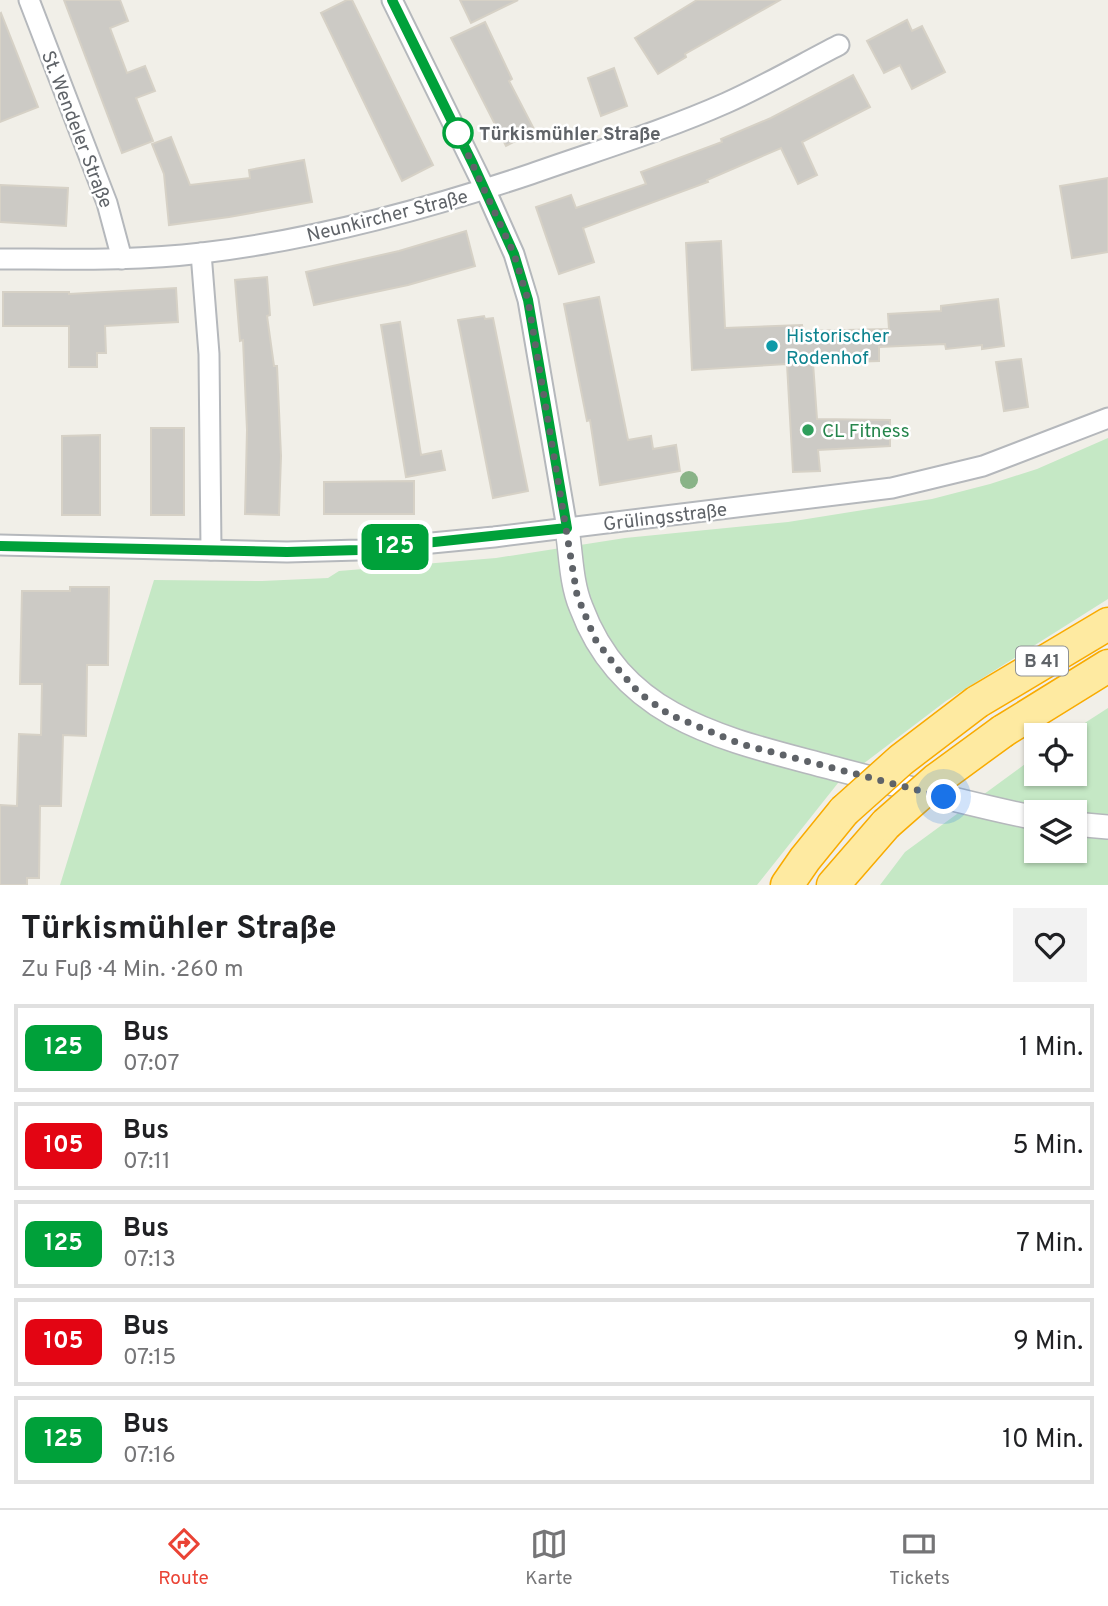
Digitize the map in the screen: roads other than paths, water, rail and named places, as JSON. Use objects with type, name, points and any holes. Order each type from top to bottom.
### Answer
[{"type":"highway","name":"B 41","points":[[787,885],[844,811],[901,760],[977,702],[1108,624]]},
{"type":"highway","name":"B 41","points":[[833,885],[886,824],[936,780],[1003,731],[1108,666]]},
{"type":"street","name":"St. Wendeler Straße","points":[[29,0],[107,203],[122,259]]},
{"type":"street","points":[[393,0],[514,254],[528,300],[577,595],[595,639],[639,693],[670,715],[741,744],[1024,815]]},
{"type":"street","name":"Neunkircher Straße","points":[[0,260],[122,259],[201,253],[274,243],[346,228],[485,189],[667,127],[727,102],[839,45]]},
{"type":"street","points":[[201,253],[209,354],[211,550]]},
{"type":"street","name":"Grülingsstraße","points":[[0,545],[287,552],[359,550],[567,528],[892,488],[983,466],[1108,418]]},
{"type":"street","points":[[1087,825],[1108,827]]},
{"type":"place","name":"Türkismühler Straße","points":[[458,133]]},
{"type":"place","name":"Historischer Rodenhof","points":[[772,346]]},
{"type":"place","name":"CL Fitness","points":[[808,430]]}]
